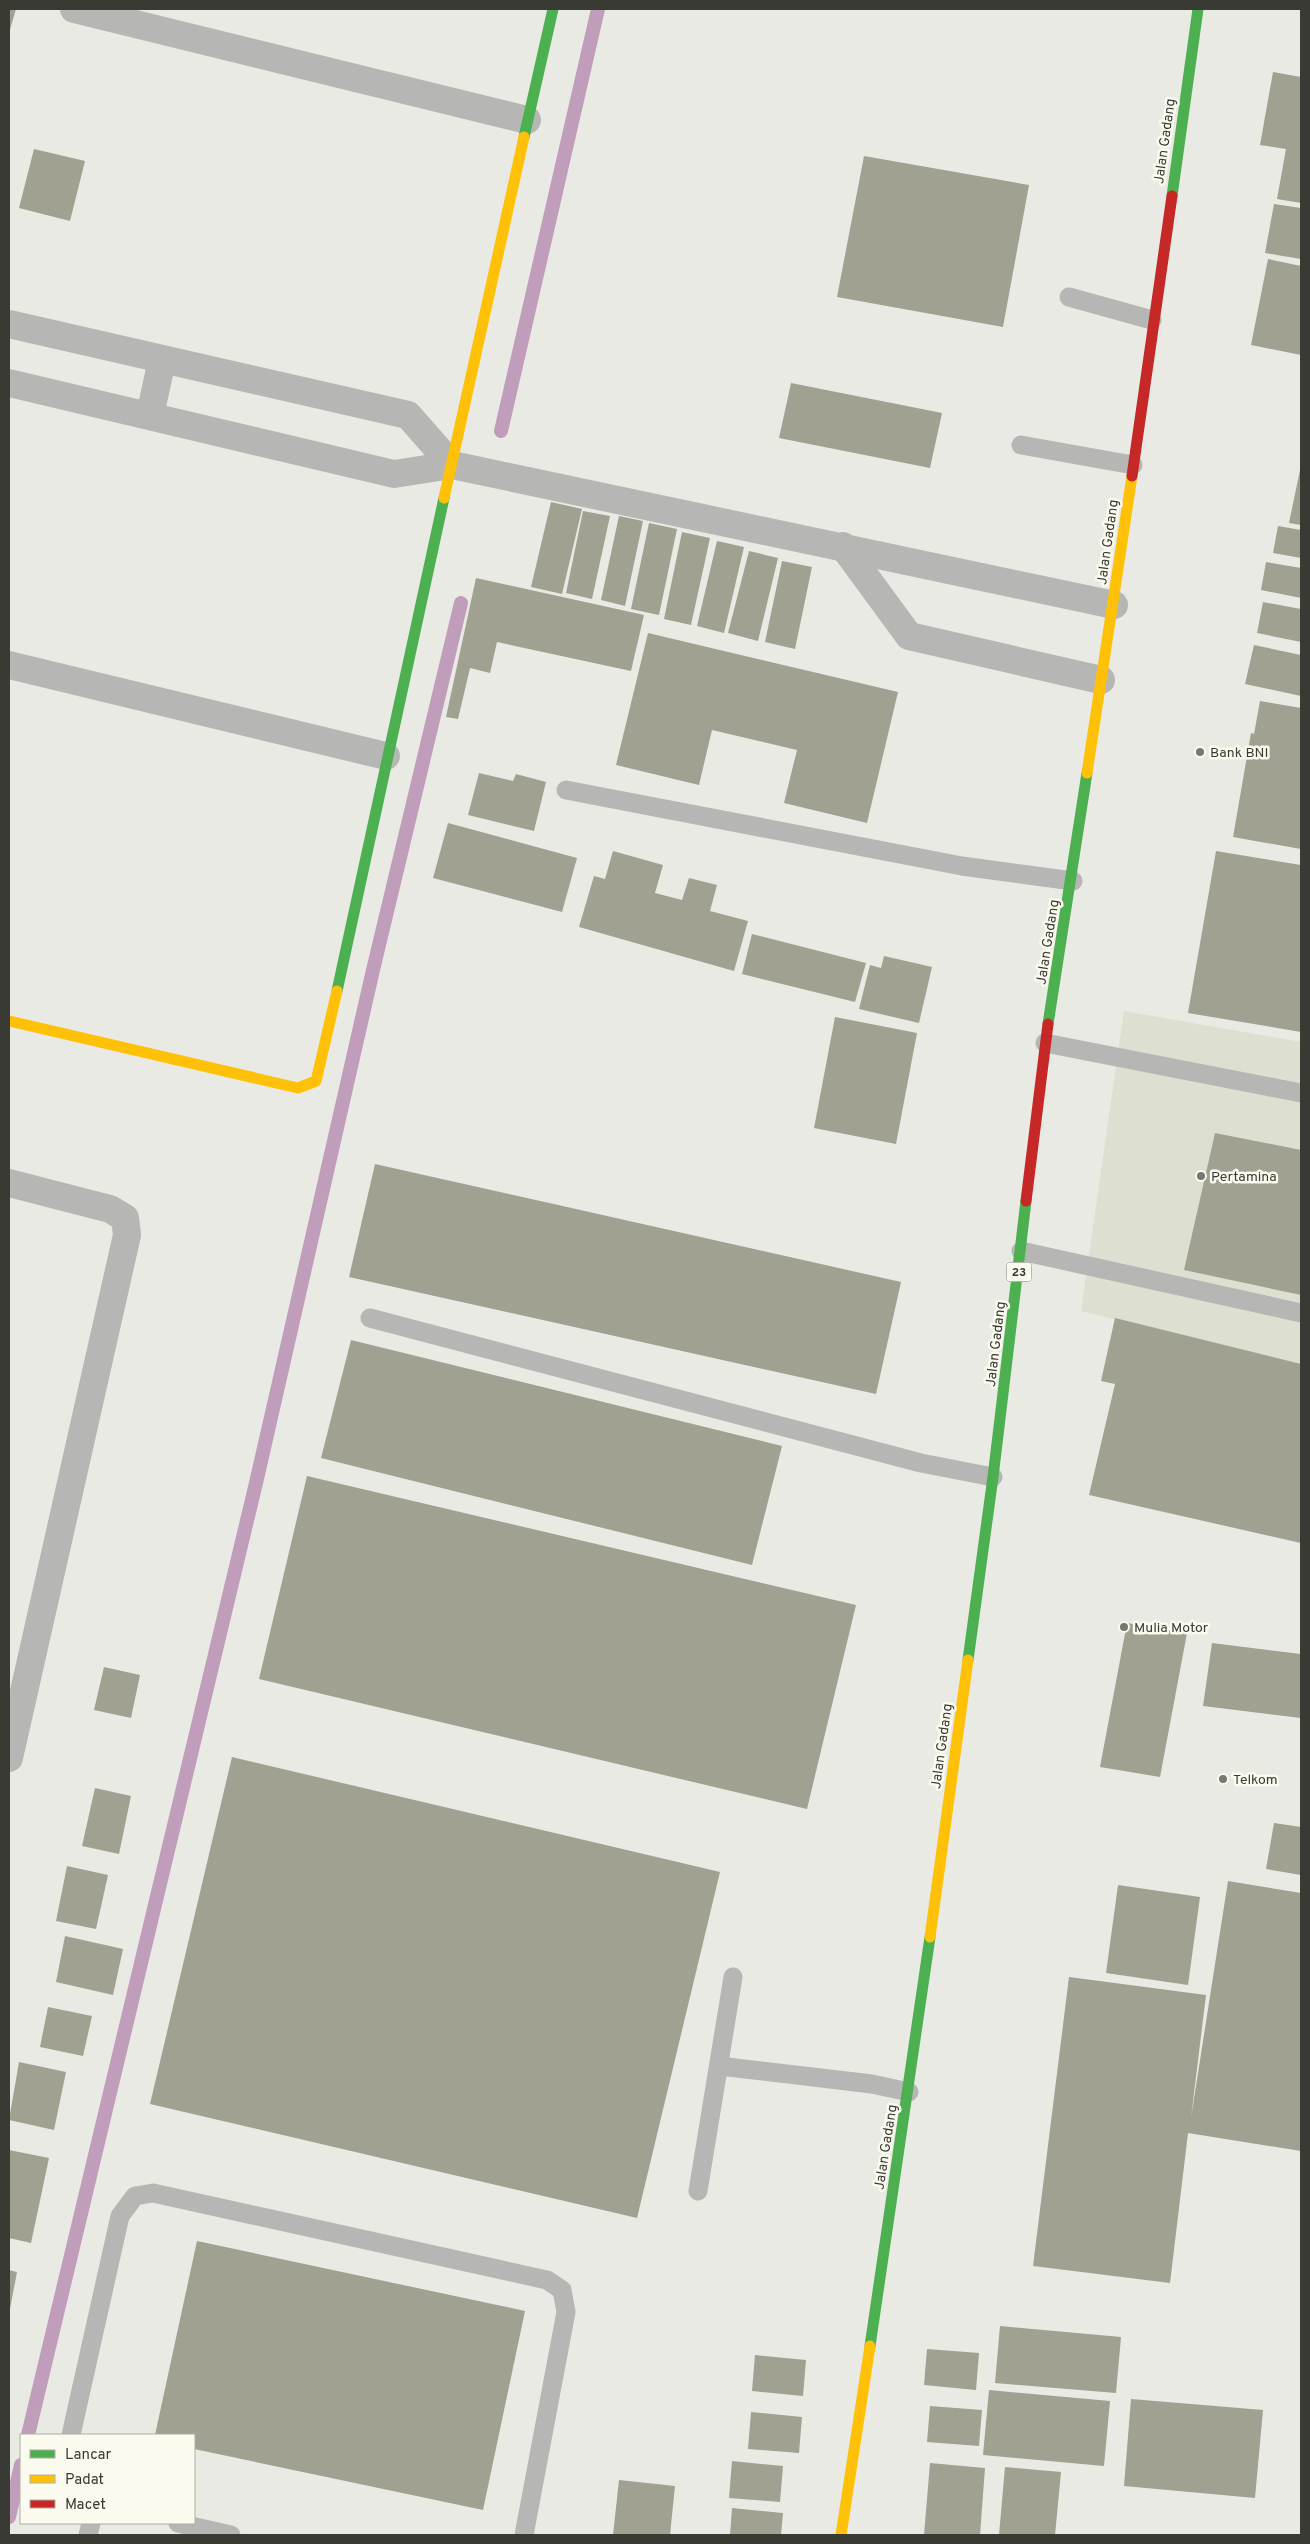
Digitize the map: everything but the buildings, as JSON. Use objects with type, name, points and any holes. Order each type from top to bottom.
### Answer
[{"type":"main road","points":[[9,1022],[298,1088],[316,1081],[322,1062],[386,756],[553,9]]},
{"type":"main road","name":"Jalan Gadang","points":[[841,2535],[909,2092],[993,1477],[1046,1043],[1114,605],[1152,320],[1198,9]]},
{"type":"street","points":[[74,9],[527,120]]},
{"type":"street","points":[[9,324],[408,415],[452,465]]},
{"type":"street","points":[[150,415],[162,360]]},
{"type":"street","points":[[9,383],[394,474],[452,465],[1114,605]]},
{"type":"street","points":[[842,546],[909,636],[1101,680]]},
{"type":"street","points":[[9,665],[386,756]]},
{"type":"street","points":[[9,1183],[110,1209],[125,1218],[127,1235],[9,1758]]},
{"type":"lane","points":[[1069,297],[1152,320]]},
{"type":"lane","points":[[1021,445],[1133,465]]},
{"type":"lane","points":[[566,790],[962,866],[1072,881]]},
{"type":"lane","points":[[1046,1043],[1301,1093]]},
{"type":"lane","points":[[1022,1251],[1301,1313]]},
{"type":"lane","points":[[370,1318],[922,1463],[993,1477]]},
{"type":"lane","points":[[698,2191],[733,1977]]},
{"type":"lane","points":[[718,2066],[872,2084],[909,2092]]},
{"type":"lane","points":[[71,2434],[120,2216],[134,2196],[153,2193],[547,2280],[562,2290],[566,2312],[524,2535]]},
{"type":"lane","points":[[182,2524],[231,2535]]},
{"type":"shaded area","name":"Pertamina","points":[[1124,1011],[1301,1042],[1301,1364],[1081,1311]]},
{"type":"waterway","points":[[501,431],[598,9]]},
{"type":"waterway","points":[[28,2434],[256,1483],[373,970],[461,603]]},
{"type":"waterway","points":[[9,2517],[20,2469]]},
{"type":"traffic: fast","points":[[524,137],[553,9]]},
{"type":"traffic: fast","points":[[1172,196],[1198,9]]},
{"type":"traffic: fast","points":[[337,991],[444,498]]},
{"type":"traffic: fast","points":[[1048,1024],[1087,773]]},
{"type":"traffic: fast","points":[[968,1660],[993,1477],[1026,1201]]},
{"type":"traffic: fast","points":[[870,2346],[930,1937]]},
{"type":"traffic: slow","points":[[444,498],[524,137]]},
{"type":"traffic: slow","points":[[1087,773],[1132,476]]},
{"type":"traffic: slow","points":[[9,1021],[298,1088],[316,1081],[337,991]]},
{"type":"traffic: slow","points":[[930,1937],[968,1660]]},
{"type":"traffic: slow","points":[[841,2535],[870,2346]]},
{"type":"traffic: jam","points":[[1132,476],[1172,196]]},
{"type":"traffic: jam","points":[[1026,1201],[1048,1024]]},
{"type":"place","name":"Bank BNI","points":[[1200,752]]},
{"type":"place","name":"Pertamina","points":[[1201,1176]]},
{"type":"place","name":"Mulia Motor","points":[[1124,1627]]},
{"type":"place","name":"Telkom","points":[[1223,1779]]}]
